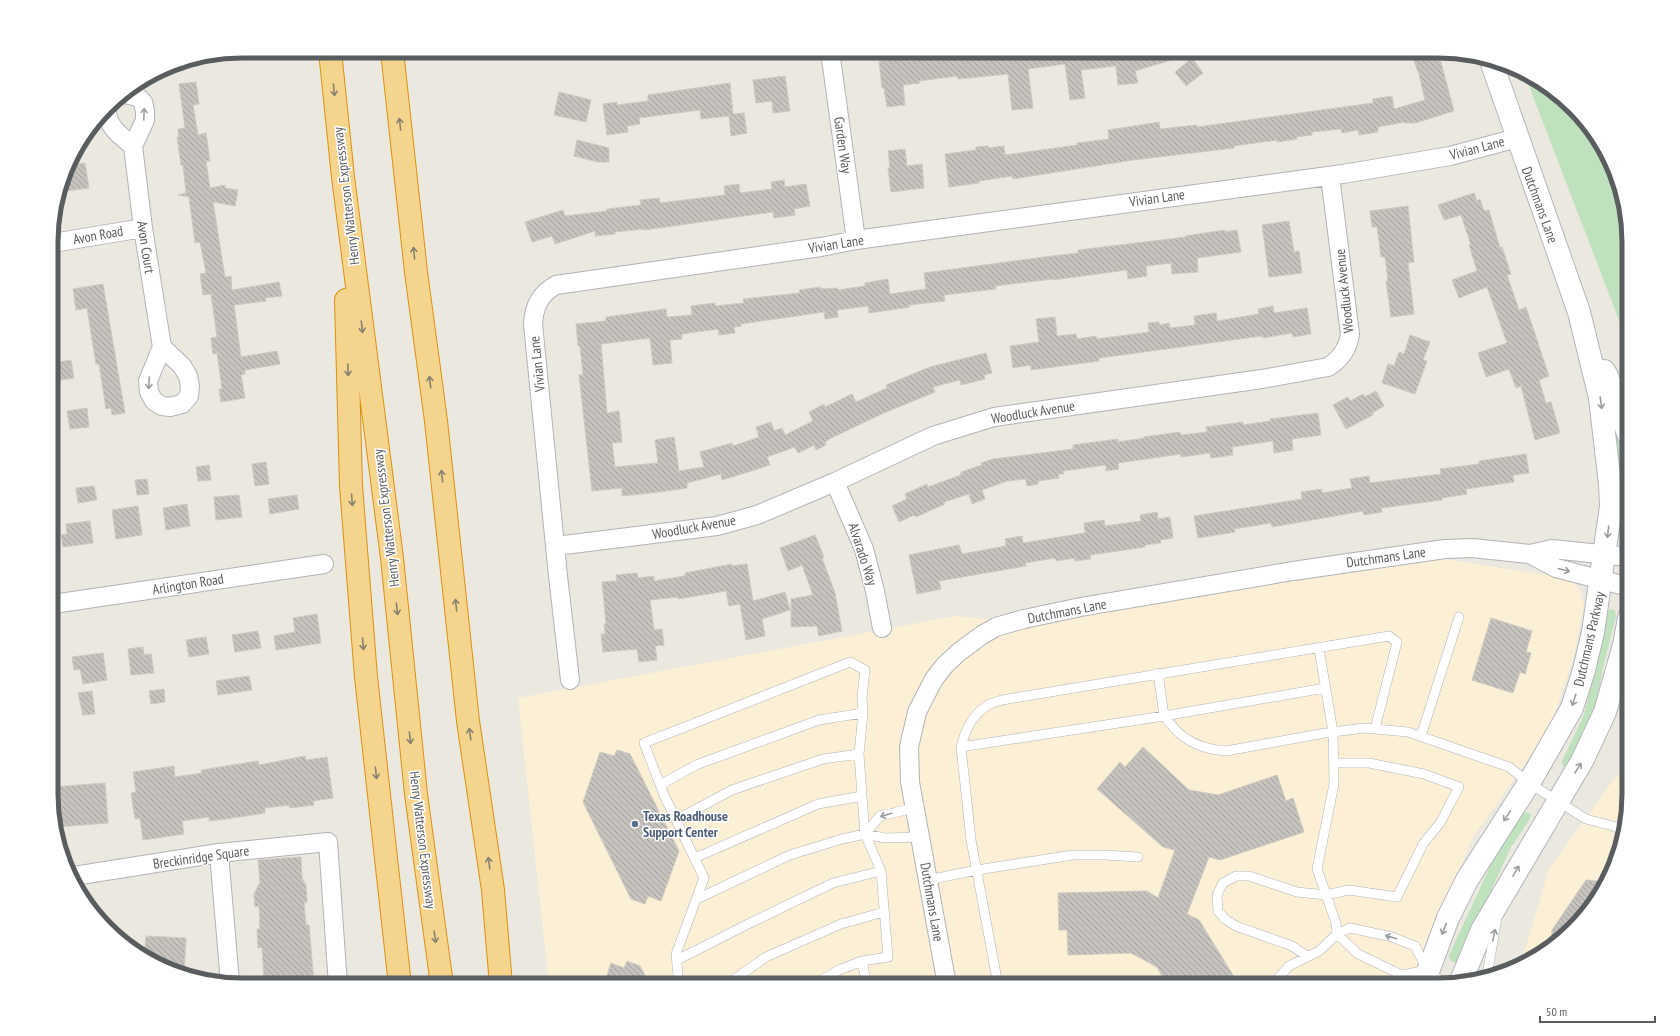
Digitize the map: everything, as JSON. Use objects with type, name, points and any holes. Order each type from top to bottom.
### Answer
[{"type":"highway","name":"Henry Watterson Expressway","points":[[331,58],[343,177],[392,558],[416,794],[441,978]]},
{"type":"highway","points":[[393,58],[415,264],[436,421],[468,721],[494,890],[513,978]]},
{"type":"highway","points":[[343,177],[352,493],[366,677],[399,978]]},
{"type":"highway","points":[[494,890],[500,978]]},
{"type":"main road","name":"Dutchmans Lane","points":[[1493,66],[1578,312],[1589,352]]},
{"type":"main road","points":[[1589,352],[1608,376],[1622,416]]},
{"type":"main road","name":"Dutchmans Parkway","points":[[1425,977],[1448,918],[1467,880],[1529,783],[1572,708],[1584,670],[1593,632],[1611,506],[1610,484],[1600,398],[1589,352]]},
{"type":"main road","points":[[1463,976],[1482,930],[1582,761],[1605,712],[1622,652]]},
{"type":"street","name":"Garden Way","points":[[831,58],[856,240]]},
{"type":"street","name":"Avon Court","points":[[131,95],[138,97],[143,102],[145,111],[144,120],[133,146],[143,228],[162,347]]},
{"type":"street","points":[[108,117],[113,129],[133,146]]},
{"type":"street","name":"Vivian Lane","points":[[570,680],[533,324],[534,312],[539,299],[547,290],[556,285],[565,283],[856,240],[1330,176],[1450,156],[1517,138]]},
{"type":"street","name":"Woodluck Avenue","points":[[556,546],[717,526],[757,515],[835,482],[933,436],[994,417],[1262,379],[1328,367],[1344,354],[1349,343],[1350,334],[1330,176]]},
{"type":"street","name":"Avon Road","points":[[58,242],[143,228]]},
{"type":"street","name":"Alvarado Way","points":[[835,482],[864,550],[875,590],[882,628]]},
{"type":"street","name":"Dutchmans Lane","points":[[946,978],[914,808],[910,782],[909,746],[917,712],[925,695],[938,674],[959,652],[982,635],[996,628],[1024,619],[1080,607],[1414,553],[1472,548],[1530,554],[1552,549],[1622,556]]},
{"type":"street","name":"Dutchmans Lane","points":[[1530,554],[1556,568],[1622,585]]},
{"type":"street","name":"Arlington Road","points":[[58,603],[324,564]]},
{"type":"street","name":"Breckinridge Square","points":[[77,875],[219,853],[328,842],[338,978]]},
{"type":"street","points":[[219,853],[230,978]]},
{"type":"lane","points":[[1421,736],[1459,617]]},
{"type":"lane","points":[[997,978],[971,840],[961,748],[963,737],[972,720],[985,706],[1002,700],[1158,673],[1319,649],[1389,636],[1398,642],[1375,729]]},
{"type":"lane","points":[[1278,978],[1289,966],[1319,951],[1338,934],[1350,928],[1392,937],[1415,946],[1425,977],[1402,975],[1358,954],[1338,934],[1336,923],[1317,869],[1334,784],[1333,732],[1319,649]]},
{"type":"lane","points":[[678,978],[676,954],[704,878],[660,785],[644,744],[850,662],[865,670],[859,754],[865,834],[881,872],[888,957],[862,961],[839,970],[825,978]]},
{"type":"lane","points":[[1158,673],[1164,716],[1183,737],[1200,746],[1216,750],[1226,750],[1364,728],[1408,732],[1509,767],[1529,783],[1586,819],[1618,829]]},
{"type":"lane","points":[[961,748],[1164,716],[1325,688]]},
{"type":"lane","points":[[660,785],[696,765],[819,720],[863,713]]},
{"type":"lane","points":[[676,820],[732,790],[823,759],[859,754]]},
{"type":"lane","points":[[1307,956],[1292,946],[1236,926],[1225,919],[1218,911],[1217,895],[1223,883],[1236,876],[1249,876],[1297,892],[1326,895],[1349,890],[1397,897],[1424,844],[1440,823],[1459,787],[1424,774],[1369,763],[1334,764]]},
{"type":"lane","points":[[694,858],[818,804],[862,796]]},
{"type":"lane","points":[[865,834],[880,816],[914,808]]},
{"type":"lane","points":[[697,899],[790,855],[842,839],[865,834],[885,838],[920,837]]},
{"type":"lane","points":[[928,880],[977,870],[1073,855],[1138,857]]},
{"type":"lane","points":[[676,960],[833,883],[881,872]]},
{"type":"lane","points":[[1488,971],[1501,896]]},
{"type":"lane","points":[[736,978],[766,957],[842,924],[884,912]]},
{"type":"lane","points":[[862,961],[866,978]]},
{"type":"shaded area","points":[[1436,558],[1567,578],[1579,588],[1584,605],[1573,660],[1550,728],[1472,839],[1415,978],[548,978],[518,698],[955,616],[1036,624],[1394,561]]},
{"type":"shaded area","points":[[1617,775],[1622,777],[1622,806],[1616,842],[1608,864],[1597,886],[1584,906],[1568,924],[1550,940],[1523,957],[1549,869]]},
{"type":"green space","points":[[1527,82],[1550,96],[1568,112],[1591,140],[1608,172],[1616,194],[1622,230],[1622,328]]},
{"type":"green space","points":[[1606,400],[1612,417],[1622,459],[1622,487],[1615,467]]},
{"type":"green space","points":[[1611,609],[1615,610],[1616,616],[1602,672],[1597,708],[1568,768],[1564,767],[1562,765],[1562,761],[1583,717],[1588,700],[1590,679],[1605,612]]},
{"type":"green space","points":[[1522,812],[1531,815],[1530,819],[1511,847],[1459,961],[1456,963],[1450,959],[1449,955],[1502,841]]},
{"type":"building","points":[[907,58],[907,61],[928,58],[1178,58],[1135,71],[1138,83],[1118,85],[1116,66],[1081,70],[1085,98],[1070,100],[1065,64],[1028,69],[1033,108],[1012,110],[1008,74],[958,79],[957,76],[919,81],[920,83],[903,85],[905,105],[887,107],[884,88],[882,88],[879,61]]},
{"type":"building","points":[[1192,58],[1203,73],[1186,86],[1175,72]]},
{"type":"building","points":[[1413,58],[1440,58],[1454,111],[1415,123],[1405,122],[1378,127],[1378,132],[1359,135],[1358,130],[1342,133],[1341,129],[1312,132],[1312,135],[1296,137],[1297,139],[1277,142],[1277,140],[1234,146],[1234,148],[1133,160],[1013,179],[1012,176],[979,181],[979,183],[949,187],[945,154],[976,150],[976,147],[988,146],[988,148],[1004,146],[1005,155],[1109,139],[1108,130],[1159,122],[1160,129],[1197,125],[1197,127],[1373,103],[1373,99],[1392,96],[1394,109],[1425,100],[1419,74]]},
{"type":"building","points":[[785,76],[790,111],[773,113],[772,101],[756,103],[753,80]]},
{"type":"building","points":[[196,82],[199,104],[193,105],[198,135],[206,133],[210,161],[206,161],[210,188],[225,185],[225,188],[238,190],[235,206],[213,202],[225,277],[231,276],[232,290],[279,282],[282,296],[265,298],[266,301],[234,305],[241,357],[277,351],[280,364],[245,370],[245,374],[241,375],[245,398],[221,402],[219,389],[222,389],[217,353],[213,354],[211,338],[217,337],[211,294],[203,295],[200,274],[206,273],[200,242],[195,243],[189,197],[178,195],[186,193],[183,165],[181,165],[177,137],[179,137],[178,129],[185,128],[179,84]]},
{"type":"building","points":[[730,83],[733,114],[744,113],[747,133],[731,136],[729,116],[701,119],[700,110],[639,118],[640,124],[627,126],[628,132],[607,135],[603,104],[617,102],[617,105],[648,101],[648,95]]},
{"type":"building","points":[[559,92],[591,100],[586,122],[554,115]]},
{"type":"building","points":[[577,140],[609,148],[609,162],[598,162],[574,156]]},
{"type":"building","points":[[905,149],[907,166],[922,164],[924,188],[891,192],[888,168],[890,168],[888,151]]},
{"type":"building","points":[[85,163],[89,188],[65,191],[72,172],[75,165]]},
{"type":"building","points":[[784,180],[785,187],[806,184],[810,206],[794,209],[795,215],[774,218],[773,212],[644,230],[615,232],[615,234],[595,236],[595,231],[555,244],[552,236],[532,242],[525,222],[563,210],[565,216],[641,205],[640,200],[659,198],[660,203],[725,195],[724,186],[739,184],[740,193],[772,189],[771,182]]},
{"type":"building","points":[[1474,193],[1477,201],[1480,199],[1484,211],[1489,210],[1500,248],[1502,247],[1511,274],[1507,275],[1519,310],[1526,307],[1549,376],[1539,380],[1546,403],[1551,402],[1560,433],[1535,440],[1521,386],[1516,388],[1509,369],[1486,377],[1478,353],[1507,343],[1487,287],[1459,298],[1452,280],[1477,271],[1469,245],[1471,245],[1461,215],[1444,220],[1438,205]]},
{"type":"building","points":[[1408,206],[1414,262],[1408,263],[1414,314],[1391,317],[1386,281],[1388,280],[1385,257],[1381,257],[1377,227],[1372,227],[1370,211]]},
{"type":"building","points":[[1289,221],[1294,252],[1299,251],[1302,273],[1269,277],[1262,225]]},
{"type":"building","points":[[1225,230],[1225,232],[1237,230],[1241,252],[1197,258],[1198,272],[1172,274],[1171,263],[1146,266],[1147,276],[1128,279],[1127,270],[995,286],[996,289],[944,295],[945,301],[909,305],[910,307],[869,313],[868,306],[837,310],[838,317],[825,319],[824,312],[741,324],[741,326],[734,327],[735,333],[719,335],[718,329],[682,334],[682,339],[670,340],[672,363],[653,365],[650,338],[601,344],[607,413],[619,411],[622,442],[612,443],[615,467],[658,463],[655,440],[674,437],[679,471],[704,467],[700,452],[732,443],[733,446],[759,437],[756,427],[771,422],[774,431],[782,428],[785,435],[813,421],[809,412],[824,404],[825,407],[852,394],[856,402],[887,388],[886,385],[930,367],[986,353],[992,373],[984,375],[985,379],[961,385],[960,380],[933,387],[935,392],[884,413],[831,438],[825,442],[826,445],[816,450],[814,445],[798,453],[795,447],[767,457],[770,465],[722,480],[721,474],[687,483],[687,488],[622,496],[622,488],[592,491],[579,375],[583,375],[576,324],[606,321],[606,317],[666,309],[667,317],[692,315],[691,306],[715,303],[715,306],[744,303],[743,299],[800,293],[799,290],[820,287],[821,289],[837,288],[838,290],[865,286],[865,283],[888,279],[890,294],[926,289],[924,273],[1078,253],[1078,250],[1186,237],[1185,236]]},
{"type":"building","points":[[103,284],[125,413],[112,415],[111,408],[106,409],[99,364],[96,364],[87,308],[76,310],[73,289]]},
{"type":"building","points":[[1273,306],[1274,313],[1307,308],[1311,334],[1293,337],[1292,333],[1263,338],[1262,336],[1099,358],[1099,361],[1031,370],[1031,365],[1013,368],[1010,346],[1039,342],[1036,319],[1055,317],[1057,336],[1076,334],[1077,339],[1096,336],[1097,339],[1149,332],[1148,323],[1159,322],[1159,325],[1169,323],[1170,328],[1195,325],[1194,316],[1216,313],[1217,321],[1259,314],[1258,309]]},
{"type":"building","points":[[1410,335],[1430,342],[1423,360],[1427,361],[1415,394],[1382,383],[1388,364],[1394,366],[1399,352],[1404,354]]},
{"type":"building","points":[[71,360],[74,378],[58,380],[58,362]]},
{"type":"building","points":[[1376,391],[1384,406],[1372,413],[1373,415],[1346,429],[1333,405],[1348,397],[1350,401],[1363,394],[1364,397]]},
{"type":"building","points":[[87,408],[89,427],[70,429],[67,411]]},
{"type":"building","points":[[1318,413],[1321,435],[1292,439],[1293,450],[1274,453],[1273,441],[1232,447],[1233,455],[1211,458],[1210,453],[1181,457],[1181,454],[1118,463],[1119,469],[1106,471],[1106,465],[1063,471],[1064,474],[1058,474],[1059,478],[1038,481],[1038,484],[1027,486],[1026,479],[1007,481],[982,490],[985,499],[972,504],[969,494],[944,502],[945,504],[916,517],[914,515],[899,522],[892,506],[907,499],[905,494],[927,484],[928,487],[961,475],[961,472],[982,465],[981,463],[993,459],[1073,449],[1073,445],[1118,439],[1118,442],[1180,432],[1181,435],[1207,432],[1206,427],[1243,422],[1243,425],[1270,421],[1270,419]]},
{"type":"building","points":[[1526,454],[1529,473],[1513,475],[1514,482],[1466,489],[1467,494],[1442,498],[1442,500],[1381,508],[1382,512],[1364,515],[1363,511],[1272,527],[1271,523],[1234,529],[1235,532],[1198,538],[1194,516],[1302,499],[1301,492],[1322,489],[1322,493],[1352,488],[1350,479],[1369,476],[1370,483],[1441,474],[1440,469],[1479,464],[1479,461]]},
{"type":"building","points":[[266,462],[269,484],[255,486],[252,464]]},
{"type":"building","points":[[209,465],[211,480],[198,481],[196,467]]},
{"type":"building","points":[[147,479],[149,494],[137,495],[135,480]]},
{"type":"building","points":[[94,486],[97,500],[78,503],[76,488]]},
{"type":"building","points":[[239,495],[242,517],[216,520],[214,497]]},
{"type":"building","points":[[297,495],[299,509],[270,514],[268,499]]},
{"type":"building","points":[[187,504],[190,526],[166,530],[163,508]]},
{"type":"building","points":[[138,506],[142,535],[116,539],[112,510]]},
{"type":"building","points":[[1157,512],[1158,519],[1170,517],[1173,538],[1160,540],[1161,543],[1145,545],[1145,547],[1090,555],[1091,559],[1075,561],[1075,558],[1056,561],[1055,558],[1025,563],[1026,566],[939,581],[941,589],[917,594],[909,555],[959,545],[962,554],[1006,546],[1005,539],[1022,536],[1023,543],[1085,533],[1084,523],[1104,520],[1105,526],[1141,521],[1140,515]]},
{"type":"building","points":[[90,521],[93,543],[63,547],[61,535],[67,534],[66,524]]},
{"type":"building","points":[[815,535],[824,557],[822,558],[835,593],[842,631],[819,636],[817,626],[791,627],[791,599],[813,595],[802,565],[788,571],[780,548]]},
{"type":"building","points":[[732,564],[732,566],[747,564],[753,601],[785,592],[790,610],[762,619],[765,636],[746,640],[740,604],[729,606],[726,591],[678,599],[677,597],[650,600],[654,630],[662,629],[664,645],[655,646],[657,660],[639,662],[637,649],[603,652],[601,634],[605,634],[604,624],[606,624],[602,582],[617,581],[616,575],[637,573],[638,578],[654,576],[654,581],[685,576],[685,573]]},
{"type":"building","points":[[317,614],[321,643],[276,650],[274,636],[295,632],[293,618]]},
{"type":"building","points":[[1491,618],[1532,631],[1526,652],[1531,653],[1525,674],[1520,672],[1513,693],[1472,680]]},
{"type":"building","points":[[258,631],[261,648],[235,652],[232,635]]},
{"type":"building","points":[[206,637],[209,654],[189,657],[186,640]]},
{"type":"building","points":[[143,647],[144,655],[151,654],[154,673],[131,675],[128,649]]},
{"type":"building","points":[[103,653],[107,680],[83,684],[80,669],[74,670],[72,657]]},
{"type":"building","points":[[249,676],[252,690],[218,695],[216,681]]},
{"type":"building","points":[[164,689],[165,702],[151,704],[149,691]]},
{"type":"building","points":[[92,691],[95,714],[83,715],[78,693]]},
{"type":"building","points":[[1143,747],[1189,790],[1218,795],[1277,775],[1286,801],[1293,798],[1304,832],[1220,860],[1209,857],[1187,914],[1199,920],[1235,978],[1163,978],[1157,967],[1131,953],[1068,955],[1067,930],[1059,930],[1058,893],[1147,891],[1158,898],[1175,850],[1163,847],[1097,789],[1120,762],[1125,767]]},
{"type":"building","points":[[617,750],[630,754],[679,851],[661,901],[648,896],[645,904],[631,899],[583,802],[600,752],[614,756]]},
{"type":"building","points":[[305,756],[306,760],[327,757],[333,798],[313,801],[314,805],[290,808],[289,805],[265,808],[265,813],[226,819],[209,821],[209,817],[182,821],[184,834],[143,840],[140,818],[135,819],[131,793],[136,792],[133,772],[174,766],[175,777],[202,773],[201,770],[258,761],[259,765]]},
{"type":"building","points":[[105,783],[108,823],[61,827],[58,806],[58,787]]},
{"type":"building","points":[[301,857],[302,878],[306,885],[307,902],[304,903],[306,925],[309,925],[314,978],[264,978],[262,947],[258,948],[257,929],[260,929],[259,906],[255,907],[254,894],[260,882],[258,860]]},
{"type":"building","points":[[1586,880],[1600,881],[1584,906],[1568,924],[1551,939],[1552,930]]},
{"type":"building","points":[[146,936],[186,938],[184,968],[161,959],[145,950]]},
{"type":"building","points":[[627,961],[640,966],[646,978],[606,978],[611,963],[624,968]]},
{"type":"place","name":"Texas Roadhouse Support Center","points":[[635,824]]}]
